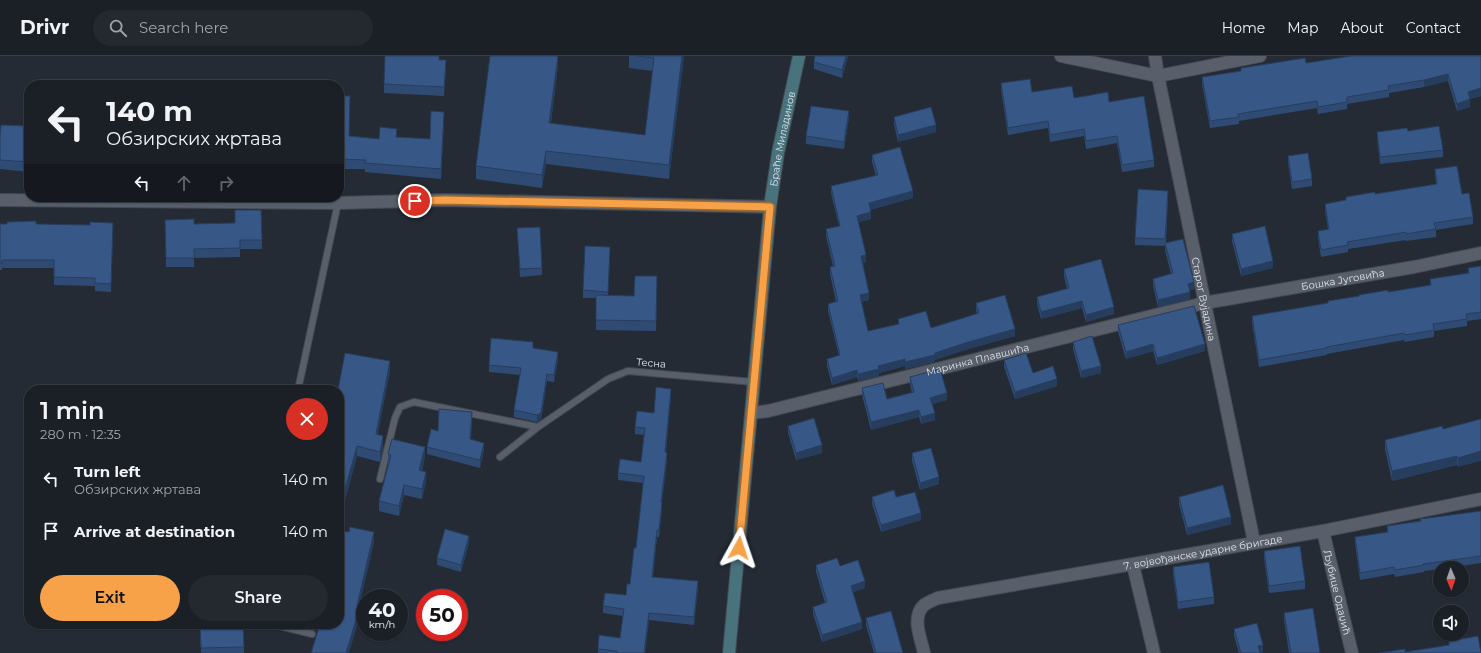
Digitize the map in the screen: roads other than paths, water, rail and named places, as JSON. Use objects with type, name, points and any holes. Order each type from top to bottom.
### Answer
[{"type":"main road","name":"Браће Миладинов","points":[[729,653],[770,207],[778,153],[799,56]]},
{"type":"street","points":[[1062,56],[1158,76],[1260,56]]},
{"type":"street","name":"Старог Вујадина","points":[[1155,56],[1204,303],[1254,542]]},
{"type":"street","points":[[0,200],[24,200]]},
{"type":"street","points":[[225,202],[338,203],[445,200],[770,207]]},
{"type":"street","name":"Бошка Југовића","points":[[1204,303],[1414,267],[1481,253]]},
{"type":"street","name":"Маринка Плавшића","points":[[751,413],[768,411],[1204,303]]},
{"type":"street","name":"7. војвођанске ударне бригаде","points":[[924,653],[917,623],[919,611],[925,604],[938,598],[1323,531],[1481,499]]},
{"type":"street","name":"Љубице Одаџић","points":[[1323,531],[1352,653]]},
{"type":"street","points":[[1133,565],[1154,653]]},
{"type":"lane","points":[[299,385],[338,203]]},
{"type":"lane","name":"Тесна","points":[[500,457],[538,427],[608,380],[628,371],[754,382]]},
{"type":"lane","points":[[380,478],[397,413],[400,407],[414,402],[538,427]]},
{"type":"lane","points":[[292,629],[312,634]]}]
